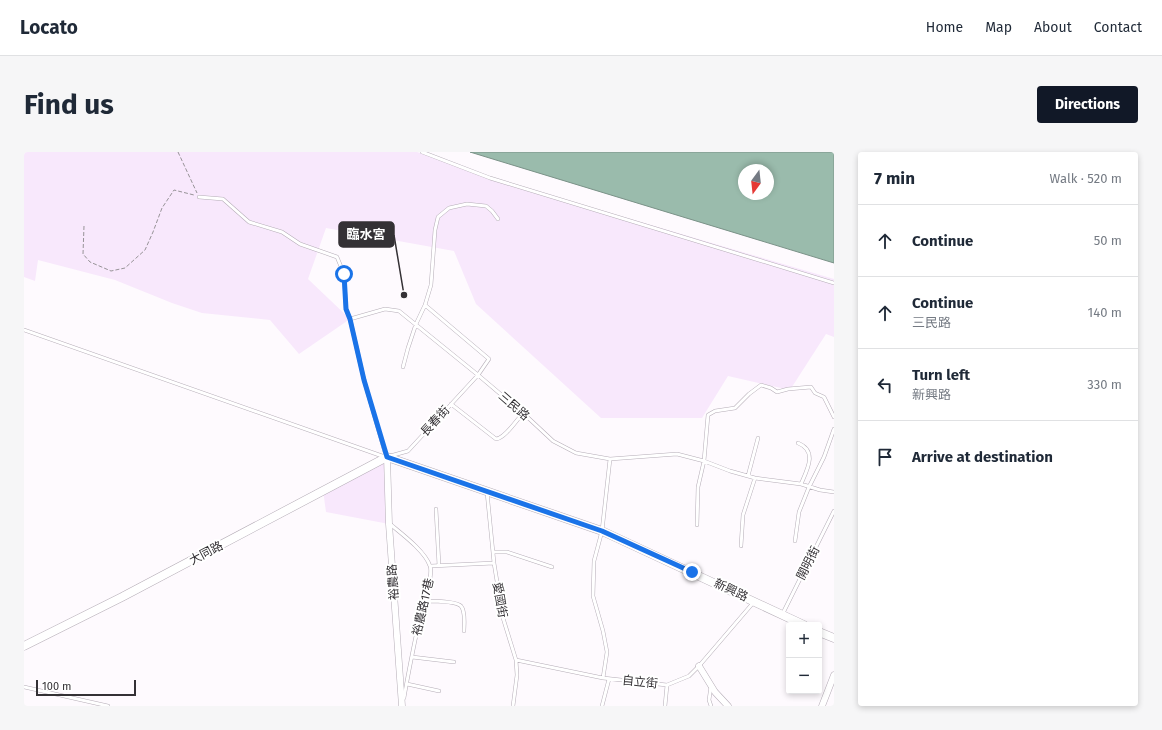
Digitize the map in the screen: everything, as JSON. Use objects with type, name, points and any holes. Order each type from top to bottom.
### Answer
[{"type":"street","name":"新興路","points":[[387,457],[602,531],[797,622]]},
{"type":"street","name":"裕農路","points":[[387,457],[389,524],[402,706]]},
{"type":"street","name":"大同路","points":[[24,646],[122,597],[387,457]]},
{"type":"street","points":[[822,633],[834,638]]},
{"type":"street","points":[[699,666],[715,692],[728,706]]},
{"type":"street","points":[[822,706],[834,675]]},
{"type":"lane","points":[[422,152],[490,178],[834,283]]},
{"type":"lane","points":[[199,197],[223,200],[249,222],[282,232],[300,244],[337,257],[344,274],[346,309],[350,319],[364,380],[387,457]]},
{"type":"lane","points":[[403,367],[416,324],[425,305],[431,285],[435,230],[438,217],[449,208],[467,204],[486,206],[498,219]]},
{"type":"lane","name":"長春街","points":[[387,457],[408,451],[478,375],[489,359],[425,305]]},
{"type":"lane","name":"三民路","points":[[350,319],[385,309],[399,311],[478,375],[553,442],[576,453],[610,459],[677,454],[756,478],[801,484],[834,492]]},
{"type":"lane","points":[[24,330],[387,457]]},
{"type":"lane","points":[[697,525],[698,487],[704,461],[708,415],[715,411],[735,408],[749,394],[761,385],[771,388],[777,392],[811,387],[815,393],[824,397],[834,417]]},
{"type":"lane","points":[[451,404],[496,440],[500,439],[504,435],[522,413]]},
{"type":"lane","points":[[795,541],[799,512],[809,487],[824,457],[834,429]]},
{"type":"lane","points":[[748,476],[758,438]]},
{"type":"lane","points":[[798,443],[804,446],[809,452],[809,464],[801,484]]},
{"type":"lane","points":[[603,678],[607,652],[603,631],[593,596],[594,561],[602,531],[610,459]]},
{"type":"lane","points":[[741,546],[743,515],[756,478]]},
{"type":"lane","name":"愛國街","points":[[487,492],[494,563],[503,618],[516,660],[517,675],[513,706]]},
{"type":"lane","points":[[436,509],[439,566]]},
{"type":"lane","name":"開明街","points":[[782,615],[834,511]]},
{"type":"lane","name":"裕農路17巷","points":[[389,524],[409,539],[431,566],[402,706]]},
{"type":"lane","points":[[494,552],[507,552],[552,567]]},
{"type":"lane","points":[[431,566],[494,563]]},
{"type":"lane","points":[[424,601],[457,604],[462,607],[464,611],[464,631]]},
{"type":"lane","name":"自立街","points":[[516,660],[609,679],[667,685],[689,676],[754,602]]},
{"type":"lane","points":[[412,657],[454,662]]},
{"type":"lane","points":[[602,706],[609,679]]},
{"type":"lane","points":[[407,684],[439,691]]},
{"type":"lane","points":[[664,706],[667,685]]},
{"type":"lane","points":[[711,685],[711,706]]},
{"type":"lane","points":[[24,687],[108,706]]},
{"type":"path","points":[[178,152],[199,197]]},
{"type":"path","points":[[84,226],[83,254],[90,262],[111,271],[125,268],[145,250],[162,208],[174,190],[199,197]]},
{"type":"shaded area","points":[[24,152],[417,152],[515,185],[834,279],[834,337],[826,334],[790,390],[728,376],[702,418],[601,418],[476,304],[454,251],[326,228],[308,279],[350,319],[299,354],[270,320],[202,313],[172,303],[115,280],[38,260],[35,281],[24,277]]},
{"type":"shaded area","points":[[470,152],[834,152],[834,263]]},
{"type":"shaded area","points":[[385,459],[389,524],[326,512],[323,490]]},
{"type":"place","name":"臨水宮","points":[[404,295]]},
{"type":"route","points":[[344,274],[346,309],[350,319],[364,380],[387,457],[602,531],[692,572]]}]
